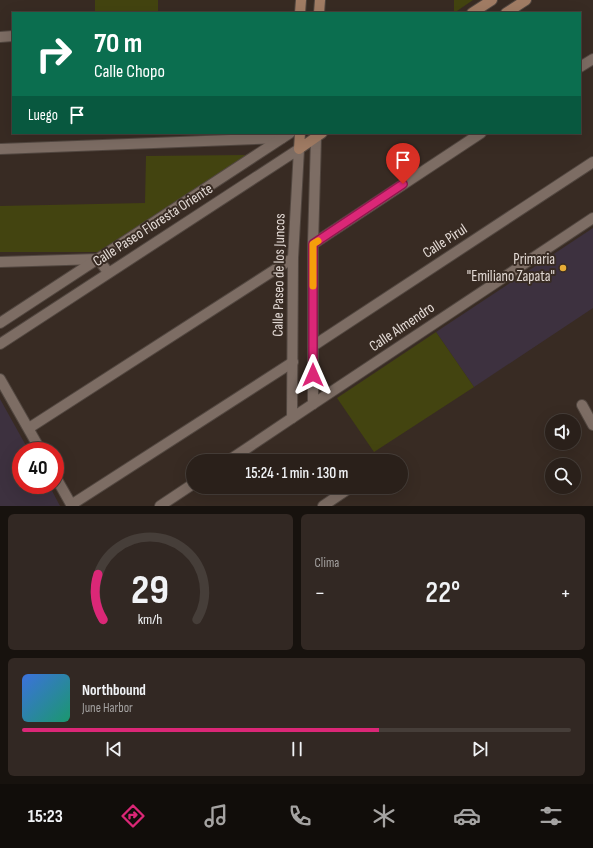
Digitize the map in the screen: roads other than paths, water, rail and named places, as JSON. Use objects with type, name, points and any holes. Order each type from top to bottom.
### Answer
[{"type":"main road","points":[[300,12],[301,0]]},
{"type":"main road","points":[[320,0],[320,12]]},
{"type":"main road","points":[[474,12],[492,0]]},
{"type":"main road","points":[[508,12],[526,0]]},
{"type":"main road","name":"Calle Paseo de los Juncos","points":[[299,149],[300,134]]},
{"type":"main road","name":"Calle Paseo Floresta Oriente","points":[[299,149],[318,134]]},
{"type":"street","points":[[0,37],[12,36]]},
{"type":"street","points":[[581,66],[593,59]]},
{"type":"street","points":[[313,404],[313,244],[318,134]]},
{"type":"street","points":[[313,244],[479,134]]},
{"type":"street","points":[[0,149],[286,136]]},
{"type":"street","name":"Calle Paseo Floresta Oriente","points":[[0,323],[286,136]]},
{"type":"street","name":"Calle Paseo de los Juncos","points":[[292,418],[293,258],[299,149]]},
{"type":"street","name":"Calle Paseo Floresta Oriente","points":[[0,344],[108,272],[299,149]]},
{"type":"street","name":"Calle Pirul","points":[[313,346],[593,162]]},
{"type":"street","name":"Calle Almendro","points":[[238,454],[593,218]]},
{"type":"street","points":[[29,428],[293,258]]},
{"type":"street","points":[[0,262],[98,259],[108,272]]},
{"type":"street","points":[[64,492],[71,505],[293,362]]},
{"type":"street","points":[[0,379],[36,442]]},
{"type":"street","points":[[582,405],[593,425]]},
{"type":"street","points":[[160,506],[186,489]]},
{"type":"street","points":[[323,506],[341,494]]},
{"type":"place","name":"Primaria \"Emiliano Zapata\"","points":[[563,268]]}]
